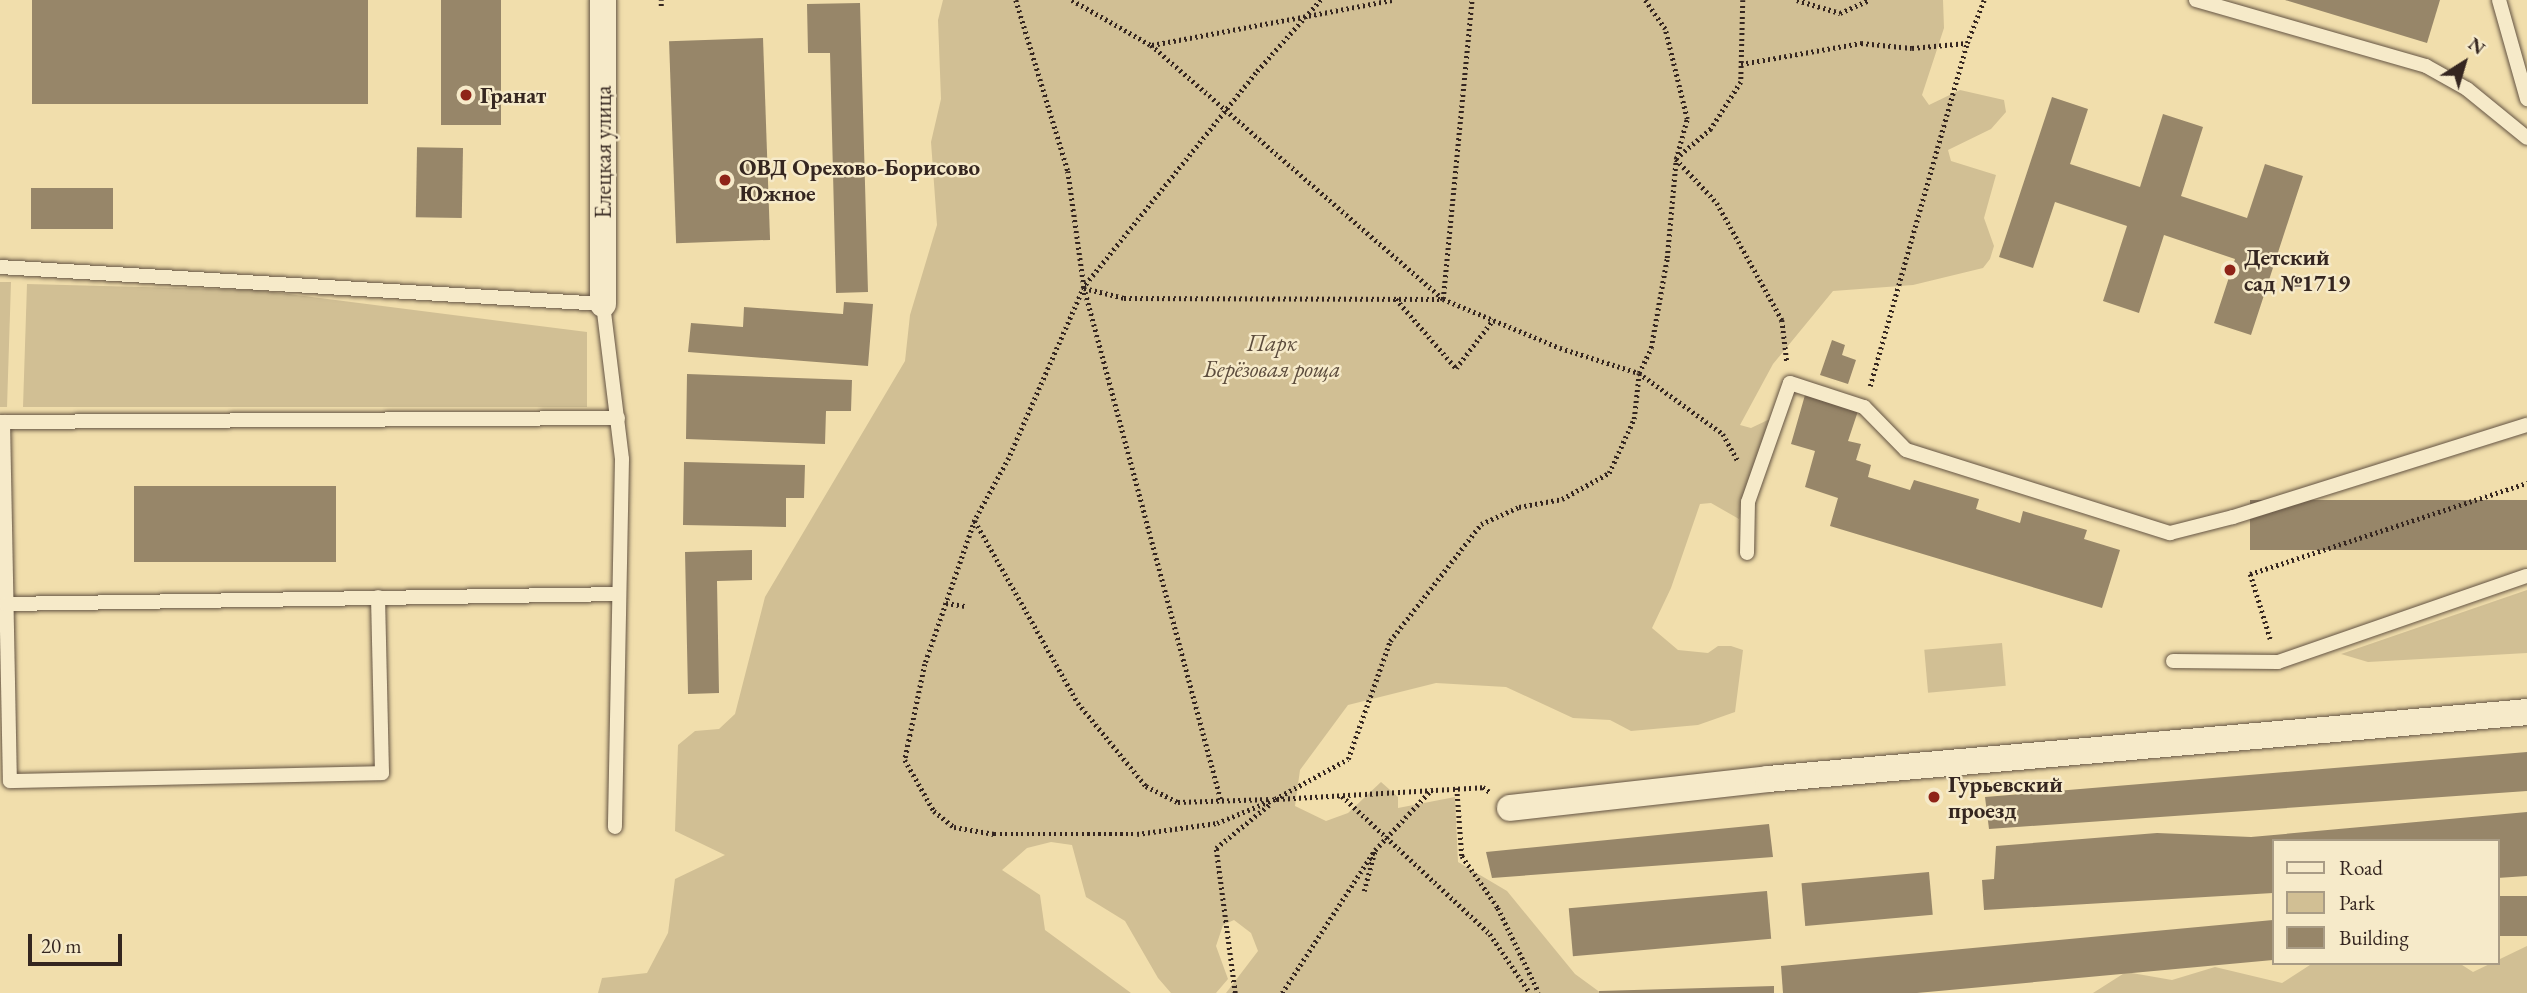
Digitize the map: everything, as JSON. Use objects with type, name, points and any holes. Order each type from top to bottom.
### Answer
[{"type":"street","name":"Елецкая улица","points":[[603,0],[603,304]]},
{"type":"street","points":[[1510,808],[1768,779],[2527,712]]},
{"type":"lane","points":[[2196,0],[2426,66],[2467,89],[2527,138]]},
{"type":"lane","points":[[2499,0],[2527,99]]},
{"type":"lane","points":[[0,267],[603,304],[622,459],[615,827]]},
{"type":"lane","points":[[1747,552],[1748,502],[1790,383],[1864,407],[1906,450],[2171,533],[2233,517],[2527,425]]},
{"type":"lane","points":[[378,597],[382,773],[10,781],[2,422],[618,418]]},
{"type":"lane","points":[[2173,661],[2277,662],[2527,576]]},
{"type":"lane","points":[[6,604],[620,593]]},
{"type":"path","points":[[1016,0],[1068,171],[1084,287],[1221,800]]},
{"type":"path","points":[[1072,0],[1151,45],[1443,299],[1639,373],[1723,434],[1739,462],[1748,502]]},
{"type":"path","points":[[1321,0],[1226,110],[1084,287],[1009,458],[975,520],[925,664],[905,760],[934,811],[954,827],[1006,835],[1137,834],[1217,823],[1275,799],[1348,759],[1391,641],[1481,524],[1519,507],[1562,499],[1609,473],[1634,419],[1639,373],[1651,348],[1660,308],[1676,159],[1687,119],[1665,29],[1645,0]]},
{"type":"path","points":[[1151,45],[1392,0]]},
{"type":"path","points":[[1443,299],[1472,0]]},
{"type":"path","points":[[1676,159],[1711,129],[1741,82],[1743,0]]},
{"type":"path","points":[[1797,0],[1840,13],[1869,0]]},
{"type":"path","points":[[1864,407],[1967,43],[1984,0]]},
{"type":"path","points":[[1741,64],[1861,43],[1912,48],[1967,43]]},
{"type":"path","points":[[1676,159],[1717,203],[1782,320],[1790,383]]},
{"type":"path","points":[[1084,287],[1124,298],[1443,299]]},
{"type":"path","points":[[1396,299],[1455,368],[1493,320]]},
{"type":"path","points":[[2277,662],[2250,574],[2527,483]]},
{"type":"path","points":[[975,520],[1059,672],[1110,747],[1146,786],[1178,802],[1483,787],[1510,808]]},
{"type":"path","points":[[946,603],[967,607]]},
{"type":"path","points":[[1457,788],[1462,856],[1498,908],[1539,993]]},
{"type":"path","points":[[1282,993],[1384,836],[1433,789]]},
{"type":"path","points":[[1341,795],[1490,934],[1530,993]]},
{"type":"path","points":[[1235,993],[1216,848],[1275,799]]},
{"type":"path","points":[[1364,891],[1375,850]]},
{"type":"green space","name":"Парк Берёзовая роща","points":[[943,0],[1943,0],[1944,28],[1922,95],[1929,105],[1960,90],[2004,100],[2006,112],[1991,129],[1948,150],[1951,161],[1996,175],[1984,218],[1994,246],[1990,259],[1983,268],[1913,285],[1833,291],[1773,364],[1740,425],[1751,428],[1772,418],[1739,519],[1711,503],[1700,504],[1671,588],[1652,628],[1678,650],[1708,653],[1718,646],[1731,646],[1743,650],[1735,712],[1698,725],[1631,731],[1610,720],[1573,718],[1506,687],[1436,683],[1348,705],[1300,770],[1295,806],[1326,821],[1348,813],[1381,782],[1398,797],[1398,808],[1455,797],[1458,862],[1507,891],[1575,974],[1601,993],[1226,993],[1258,951],[1251,933],[1234,920],[1223,925],[1216,946],[1228,979],[1216,993],[1171,993],[1158,978],[1125,921],[1086,897],[1072,845],[1051,842],[1027,848],[1002,870],[1040,895],[1045,930],[1131,993],[598,993],[602,978],[647,973],[668,933],[675,879],[725,855],[675,831],[678,745],[695,731],[719,729],[735,714],[765,597],[905,361],[910,315],[937,225],[931,142],[941,99],[938,20]]},
{"type":"green space","points":[[0,282],[11,282],[7,407],[0,407]]},
{"type":"green space","points":[[27,284],[257,290],[587,332],[587,407],[23,407]]},
{"type":"green space","points":[[2527,590],[2527,653],[2368,662],[2341,654]]},
{"type":"green space","points":[[2002,643],[2006,686],[1928,693],[1924,650]]},
{"type":"green space","points":[[2527,946],[2527,993],[2093,993],[2126,972],[2172,980],[2215,967],[2282,983],[2310,965],[2462,965],[2473,972],[2488,965],[2499,965],[2499,959]]},
{"type":"building","points":[[32,0],[368,0],[368,104],[32,104]]},
{"type":"building","points":[[441,0],[501,0],[501,125],[441,125]]},
{"type":"building","points":[[2285,0],[2440,0],[2427,43]]},
{"type":"building","points":[[860,3],[868,292],[836,293],[830,53],[808,53],[807,4]]},
{"type":"building","points":[[763,38],[770,240],[676,243],[669,41]]},
{"type":"building","points":[[2052,97],[2088,109],[2070,164],[2140,187],[2163,114],[2203,127],[2181,196],[2247,218],[2265,164],[2303,176],[2251,335],[2214,323],[2235,259],[2164,235],[2139,313],[2103,301],[2127,226],[2055,202],[2033,268],[1999,257]]},
{"type":"building","points":[[417,147],[463,148],[462,218],[416,217]]},
{"type":"building","points":[[31,188],[113,188],[113,229],[31,229]]},
{"type":"building","points":[[844,302],[873,304],[868,366],[688,352],[691,323],[743,327],[744,307],[843,314]]},
{"type":"building","points":[[1832,340],[1845,345],[1842,355],[1856,360],[1848,384],[1820,375]]},
{"type":"building","points":[[687,374],[852,380],[851,411],[826,411],[825,444],[686,439]]},
{"type":"building","points":[[1805,395],[1858,411],[1848,441],[1861,444],[1856,460],[1871,465],[1868,477],[1910,490],[1914,480],[1979,499],[1976,509],[2020,523],[2023,511],[2087,530],[2084,539],[2120,550],[2102,608],[1830,526],[1838,498],[1805,487],[1815,451],[1791,444]]},
{"type":"building","points":[[684,462],[805,465],[804,498],[786,498],[786,527],[683,525]]},
{"type":"building","points":[[134,486],[336,486],[336,562],[134,562]]},
{"type":"building","points":[[2250,500],[2527,500],[2527,550],[2250,550]]},
{"type":"building","points":[[752,550],[752,580],[717,581],[719,693],[688,694],[685,552]]},
{"type":"building","points":[[2527,752],[2527,791],[1989,829],[1985,797]]},
{"type":"building","points":[[2527,812],[2527,876],[2499,878],[2499,839],[2272,839],[2272,893],[1984,910],[1982,880],[1994,879],[1996,846],[2157,833],[2251,837]]},
{"type":"building","points":[[1769,824],[1773,857],[1492,878],[1486,852]]},
{"type":"building","points":[[1929,872],[1933,915],[1805,926],[1801,883]]},
{"type":"building","points":[[1767,891],[1771,939],[1573,956],[1569,908]]},
{"type":"building","points":[[2499,896],[2527,896],[2527,936],[2499,936]]},
{"type":"building","points":[[2272,920],[2272,960],[1917,993],[1783,993],[1781,966]]},
{"type":"building","points":[[1774,986],[1774,993],[1599,993],[1599,991]]},
{"type":"place","name":"Гранат","points":[[466,95]]},
{"type":"place","name":"ОВД Орехово-Борисово Южное","points":[[725,180]]},
{"type":"place","name":"Детский сад №1719","points":[[2230,270]]},
{"type":"place","name":"Гурьевский проезд","points":[[1934,797]]}]
